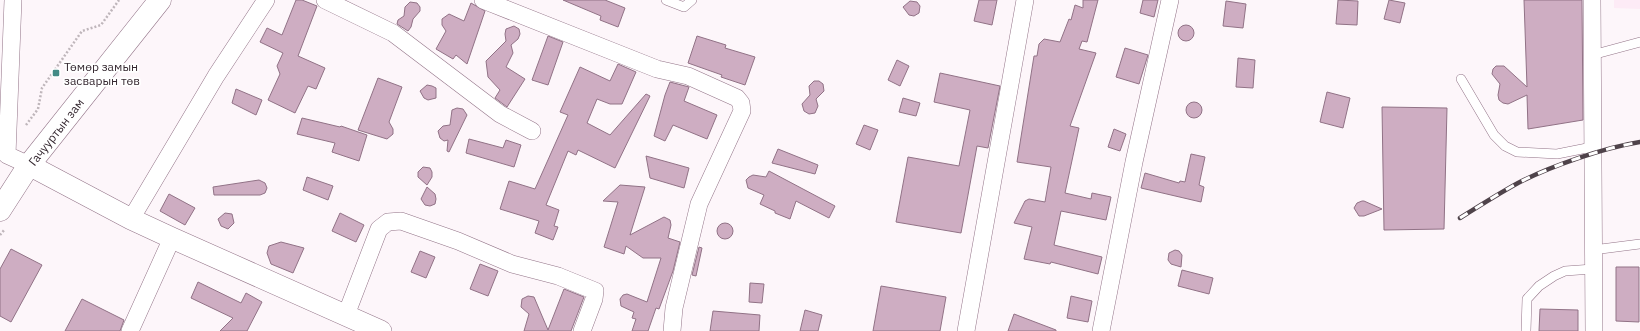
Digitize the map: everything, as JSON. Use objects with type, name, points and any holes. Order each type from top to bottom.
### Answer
[{"type":"highway","name":"Гачууртын зам","points":[[0,210],[29,165],[160,0]]},
{"type":"street","points":[[13,0],[4,154],[29,165],[131,219],[381,331]]},
{"type":"street","points":[[131,219],[216,76],[266,0]]},
{"type":"street","points":[[325,0],[392,33],[500,114],[532,132]]},
{"type":"street","points":[[483,0],[657,70],[688,76],[736,98],[741,103],[742,112],[699,204],[674,308],[672,331]]},
{"type":"street","points":[[966,331],[1025,0]]},
{"type":"street","points":[[1101,331],[1134,162],[1170,0]]},
{"type":"street","points":[[1592,0],[1594,331]]},
{"type":"street","points":[[346,316],[379,229],[388,222],[401,221],[458,241],[512,264],[558,276],[595,291],[594,299],[582,331]]},
{"type":"street","points":[[130,331],[172,238]]},
{"type":"lane","points":[[666,0],[684,7],[692,0]]},
{"type":"lane","points":[[1592,54],[1640,42]]},
{"type":"lane","points":[[1460,80],[1494,135],[1505,146],[1517,152],[1557,154],[1592,147]]},
{"type":"lane","points":[[1593,250],[1640,244]]},
{"type":"lane","points":[[1526,331],[1527,299],[1539,286],[1554,276],[1566,271],[1593,269]]},
{"type":"path","points":[[4,154],[38,109],[42,88],[82,31],[101,25],[119,0]]},
{"type":"shaded area","points":[[1614,0],[1640,0],[1640,9],[1614,8]]},
{"type":"building","points":[[296,0],[302,0],[317,6],[298,56],[325,68],[316,89],[308,86],[295,113],[268,100],[280,74],[277,66],[283,53],[260,42],[267,28],[282,35]]},
{"type":"building","points":[[563,0],[605,0],[625,8],[618,27],[600,20],[601,16]]},
{"type":"building","points":[[979,0],[997,0],[992,25],[974,21]]},
{"type":"building","points":[[1083,0],[1098,0],[1087,42],[1082,41],[1079,49],[1096,53],[1070,126],[1079,128],[1065,193],[1091,199],[1092,193],[1111,197],[1106,220],[1061,211],[1054,245],[1102,257],[1098,274],[1051,262],[1050,264],[1024,259],[1032,227],[1014,223],[1025,201],[1029,199],[1045,202],[1051,167],[1017,162],[1034,56],[1037,56],[1039,44],[1044,39],[1060,42],[1069,19],[1071,20],[1075,5],[1083,8]]},
{"type":"building","points":[[1143,0],[1158,0],[1154,17],[1140,13]]},
{"type":"building","points":[[1338,0],[1358,1],[1357,25],[1336,24]]},
{"type":"building","points":[[1389,0],[1405,3],[1400,23],[1384,19]]},
{"type":"building","points":[[1524,0],[1582,0],[1583,120],[1528,129],[1527,95],[1508,104],[1499,100],[1498,95],[1500,84],[1492,74],[1493,69],[1496,66],[1504,66],[1527,87]]},
{"type":"building","points":[[910,1],[917,2],[920,6],[919,13],[914,16],[909,15],[903,7]]},
{"type":"building","points":[[1226,1],[1246,4],[1243,28],[1223,26]]},
{"type":"building","points":[[410,2],[417,3],[420,7],[420,11],[413,19],[411,27],[408,31],[397,24],[398,20],[404,16],[405,7]]},
{"type":"building","points":[[471,3],[485,11],[467,64],[456,55],[453,59],[436,49],[446,31],[442,25],[442,19],[449,14],[464,21]]},
{"type":"building","points":[[1186,25],[1193,30],[1194,33],[1189,40],[1186,41],[1179,36],[1178,33],[1183,26]]},
{"type":"building","points":[[514,26],[519,29],[520,34],[518,39],[511,45],[513,53],[506,67],[525,79],[507,107],[495,98],[500,90],[488,77],[486,61],[506,41],[506,29]]},
{"type":"building","points":[[548,36],[563,42],[548,85],[532,80]]},
{"type":"building","points":[[697,36],[726,45],[725,48],[755,57],[745,85],[688,63]]},
{"type":"building","points":[[1125,48],[1148,55],[1139,84],[1116,77]]},
{"type":"building","points":[[1238,58],[1255,60],[1253,88],[1236,87]]},
{"type":"building","points":[[897,60],[909,66],[900,86],[888,80]]},
{"type":"building","points":[[618,64],[636,72],[622,104],[610,104],[597,99],[587,123],[610,135],[646,94],[650,96],[615,168],[578,150],[576,155],[568,151],[546,205],[559,210],[554,226],[558,227],[553,240],[535,233],[539,221],[500,209],[509,181],[535,189],[568,115],[560,112],[580,67],[610,81]]},
{"type":"building","points":[[940,73],[1000,86],[988,148],[977,146],[961,233],[896,222],[908,157],[959,166],[970,110],[934,102]]},
{"type":"building","points":[[378,78],[402,87],[389,122],[393,129],[393,134],[387,139],[358,130]]},
{"type":"building","points":[[814,81],[819,81],[823,84],[824,91],[816,99],[818,106],[815,113],[809,114],[804,111],[802,104],[810,95],[809,86]]},
{"type":"building","points":[[670,82],[689,87],[684,101],[717,115],[707,139],[673,125],[665,141],[654,136]]},
{"type":"building","points":[[427,85],[436,88],[436,98],[428,100],[424,98],[420,91]]},
{"type":"building","points":[[236,89],[262,100],[256,115],[232,103]]},
{"type":"building","points":[[1327,92],[1350,98],[1343,128],[1320,122]]},
{"type":"building","points":[[903,98],[920,103],[916,116],[899,112]]},
{"type":"building","points":[[1194,102],[1201,107],[1202,110],[1197,117],[1194,118],[1187,113],[1186,110],[1191,103]]},
{"type":"building","points":[[1382,107],[1447,108],[1444,229],[1384,230]]},
{"type":"building","points":[[457,108],[463,109],[467,115],[449,152],[447,151],[448,140],[444,141],[440,138],[438,131],[443,126],[450,125],[452,110]]},
{"type":"building","points":[[302,118],[341,126],[367,135],[359,161],[332,152],[335,143],[297,134]]},
{"type":"building","points":[[864,125],[878,130],[870,150],[856,144]]},
{"type":"building","points":[[1114,129],[1126,134],[1120,151],[1108,147]]},
{"type":"building","points":[[469,139],[503,148],[506,140],[521,145],[514,167],[466,153]]},
{"type":"building","points":[[778,149],[818,165],[815,174],[772,163]]},
{"type":"building","points":[[1191,154],[1205,157],[1199,185],[1204,187],[1201,202],[1141,188],[1145,173],[1179,183],[1180,181],[1185,182]]},
{"type":"building","points":[[646,156],[689,168],[684,188],[650,178]]},
{"type":"building","points":[[423,167],[430,168],[432,172],[432,177],[427,185],[418,177],[418,172]]},
{"type":"building","points":[[769,171],[835,206],[829,218],[796,201],[790,219],[775,213],[775,211],[760,204],[764,195],[748,188],[746,180],[753,175],[766,177]]},
{"type":"building","points":[[307,177],[333,186],[328,200],[303,190]]},
{"type":"building","points":[[259,180],[265,183],[267,188],[265,193],[260,195],[214,195],[213,187]]},
{"type":"building","points":[[620,185],[645,187],[630,235],[664,217],[670,220],[671,225],[668,238],[680,242],[673,271],[659,309],[656,308],[648,331],[632,331],[636,319],[632,318],[634,312],[621,306],[620,299],[623,295],[627,294],[647,302],[661,258],[643,258],[626,246],[624,254],[604,247],[618,202],[603,201]]},
{"type":"building","points":[[427,187],[435,194],[436,199],[435,204],[430,206],[425,205],[421,199]]},
{"type":"building","points":[[169,194],[195,208],[185,225],[160,211]]},
{"type":"building","points":[[1362,201],[1382,209],[1364,216],[1359,216],[1354,208],[1357,203]]},
{"type":"building","points":[[225,213],[232,214],[234,223],[228,229],[221,226],[218,219]]},
{"type":"building","points":[[340,213],[364,225],[356,242],[332,231]]},
{"type":"building","points":[[725,223],[732,228],[733,231],[728,238],[725,239],[718,234],[717,231],[722,224]]},
{"type":"building","points":[[281,242],[304,248],[293,273],[271,264],[267,253],[269,246]]},
{"type":"building","points":[[699,247],[702,248],[696,276],[692,275]]},
{"type":"building","points":[[11,249],[42,265],[11,322],[0,316],[0,269]]},
{"type":"building","points":[[1175,250],[1179,251],[1182,255],[1181,267],[1171,264],[1168,260],[1169,253]]},
{"type":"building","points":[[420,251],[435,257],[426,278],[411,272]]},
{"type":"building","points":[[480,264],[498,271],[488,296],[470,289]]},
{"type":"building","points":[[1616,267],[1639,267],[1639,322],[1616,321]]},
{"type":"building","points":[[1182,270],[1213,278],[1209,294],[1178,286]]},
{"type":"building","points":[[198,282],[241,303],[246,293],[262,302],[247,331],[220,331],[233,318],[191,298]]},
{"type":"building","points":[[750,283],[764,284],[762,303],[749,302]]},
{"type":"building","points":[[881,286],[946,297],[940,331],[873,331]]},
{"type":"building","points":[[564,289],[584,297],[571,331],[524,331],[529,314],[521,307],[522,299],[528,296],[534,297],[548,330]]},
{"type":"building","points":[[1071,296],[1092,301],[1088,322],[1067,318]]},
{"type":"building","points":[[82,299],[124,320],[120,331],[65,331]]},
{"type":"building","points":[[1540,309],[1578,310],[1578,331],[1539,331]]},
{"type":"building","points":[[805,310],[822,315],[818,331],[800,331]]},
{"type":"building","points":[[713,311],[760,315],[759,331],[710,331]]},
{"type":"building","points":[[1014,314],[1056,330],[1056,331],[1008,331]]},
{"type":"railway","points":[[1460,218],[1518,183],[1546,170],[1594,153],[1640,142]]},
{"type":"place","name":"Төмөр замын засварын төв","points":[[56,73]]}]
